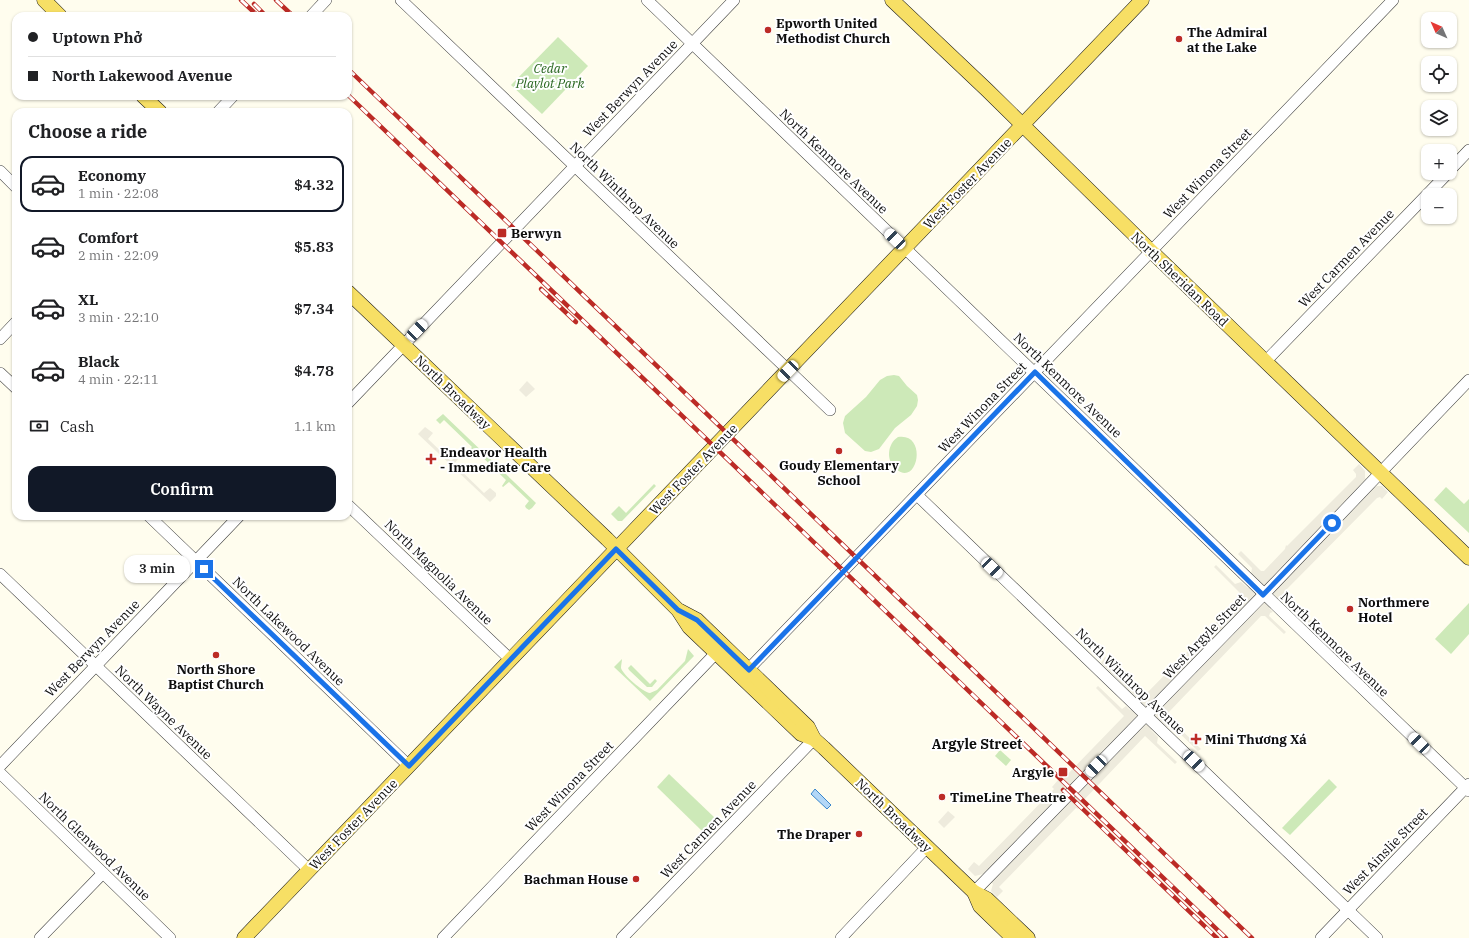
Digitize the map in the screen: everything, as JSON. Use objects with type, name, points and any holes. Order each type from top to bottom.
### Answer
[{"type":"main road","points":[[44,0],[56,12]]},
{"type":"main road","name":"North Sheridan Road","points":[[892,0],[1022,124],[1265,362],[1469,558]]},
{"type":"main road","name":"West Foster Avenue","points":[[244,938],[1142,0]]},
{"type":"main road","points":[[147,100],[156,108]]},
{"type":"main road","name":"North Broadway","points":[[352,296],[616,549],[678,610],[690,627],[716,653],[745,673]]},
{"type":"main road","name":"North Broadway","points":[[678,610],[697,620],[801,734],[814,739],[974,892],[987,899],[1028,938]]},
{"type":"main road","name":"North Broadway","points":[[974,892],[980,906],[1013,938]]},
{"type":"street","points":[[315,12],[326,0]]},
{"type":"street","name":"North Winthrop Avenue","points":[[401,0],[830,410]]},
{"type":"street","name":"North Kenmore Avenue","points":[[647,0],[1035,372],[1263,595],[1468,787]]},
{"type":"street","name":"West Berwyn Avenue","points":[[352,399],[734,0]]},
{"type":"street","name":"West Winona Street","points":[[745,673],[1393,0]]},
{"type":"street","points":[[222,108],[229,100]]},
{"type":"street","points":[[1457,163],[1469,150]]},
{"type":"street","points":[[0,171],[12,183]]},
{"type":"street","name":"West Carmen Avenue","points":[[1265,362],[1441,180]]},
{"type":"street","points":[[0,339],[12,326]]},
{"type":"street","points":[[0,373],[12,384]]},
{"type":"street","name":"West Argyle Street","points":[[974,892],[1263,595],[1469,380]]},
{"type":"street","name":"North Winthrop Avenue","points":[[917,495],[1377,938]]},
{"type":"street","name":"North Magnolia Avenue","points":[[352,509],[510,660]]},
{"type":"street","name":"North Lakewood Avenue","points":[[153,520],[409,766]]},
{"type":"street","name":"West Berwyn Avenue","points":[[0,766],[235,520]]},
{"type":"street","name":"North Wayne Avenue","points":[[0,574],[309,870]]},
{"type":"street","name":"West Winona Street","points":[[443,938],[716,653]]},
{"type":"street","name":"West Carmen Avenue","points":[[622,938],[814,739]]},
{"type":"street","name":"North Glenwood Avenue","points":[[0,773],[170,938]]},
{"type":"street","name":"West Ainslie Street","points":[[1321,938],[1468,787]]},
{"type":"street","points":[[841,938],[927,847]]},
{"type":"street","points":[[40,938],[103,872]]},
{"type":"green space","name":"Cedar Playlot Park","points":[[558,37],[588,66],[542,114],[511,85]]},
{"type":"green space","points":[[887,376],[899,376],[917,395],[917,406],[911,415],[895,428],[879,449],[871,452],[865,451],[845,433],[843,423],[845,416],[866,397],[880,380]]},
{"type":"green space","points":[[443,414],[536,503],[532,508],[529,510],[526,508],[525,506],[529,501],[509,482],[503,487],[502,486],[506,480],[475,450],[469,454],[468,451],[472,447],[444,420],[440,424],[436,420]]},
{"type":"green space","points":[[898,437],[907,438],[913,443],[916,450],[914,466],[910,471],[904,473],[893,466],[889,457],[890,448],[894,440]]},
{"type":"green space","points":[[654,484],[656,486],[622,521],[618,521],[611,514],[619,506],[626,513]]},
{"type":"green space","points":[[1446,487],[1464,504],[1469,499],[1469,533],[1434,500]]},
{"type":"green space","points":[[1469,603],[1469,634],[1451,654],[1435,639]]},
{"type":"green space","points":[[688,649],[694,656],[650,701],[614,667],[622,659],[621,668],[625,675],[638,686],[650,693],[657,690],[685,661]]},
{"type":"green space","points":[[631,665],[650,684],[655,679],[657,681],[652,687],[647,687],[629,670],[628,668]]},
{"type":"green space","points":[[1000,750],[1011,760],[1006,766],[995,756]]},
{"type":"green space","points":[[669,774],[715,818],[702,831],[657,787]]},
{"type":"green space","points":[[1329,779],[1337,787],[1290,835],[1282,828]]},
{"type":"shaded area","points":[[527,381],[535,389],[526,397],[519,390]]},
{"type":"shaded area","points":[[425,427],[433,433],[428,439],[451,461],[456,456],[458,457],[454,464],[484,493],[490,488],[496,493],[496,496],[490,502],[418,434]]},
{"type":"shaded area","points":[[1359,464],[1365,471],[1365,478],[1370,483],[1375,487],[1382,486],[1388,492],[1382,499],[1380,497],[1377,498],[1284,592],[1284,596],[1315,624],[1313,627],[1285,600],[1282,603],[1278,599],[1269,608],[1273,612],[1270,613],[1269,616],[1286,632],[1284,634],[1265,616],[1261,616],[1167,714],[1167,716],[1201,749],[1198,751],[1173,727],[1167,727],[1160,721],[1151,730],[1158,737],[1157,743],[1177,762],[1175,764],[1145,736],[1081,803],[1082,805],[1078,809],[1076,808],[999,887],[1003,891],[997,897],[991,891],[993,884],[983,874],[975,876],[968,869],[974,862],[979,866],[1054,789],[1052,787],[1059,779],[1061,781],[1124,716],[1096,688],[1098,686],[1122,709],[1126,706],[1130,710],[1140,701],[1101,663],[1105,657],[1145,695],[1241,597],[1240,593],[1214,567],[1216,565],[1235,584],[1241,582],[1248,588],[1257,579],[1251,574],[1252,568],[1238,554],[1241,551],[1261,571],[1264,571],[1285,549],[1286,545],[1287,546],[1356,477],[1353,470]]},
{"type":"shaded area","points":[[948,811],[955,817],[944,828],[938,822]]},
{"type":"water","points":[[815,789],[831,805],[827,809],[811,794]]},
{"type":"railway","points":[[241,0],[254,12]]},
{"type":"railway","points":[[276,0],[289,12]]},
{"type":"railway","points":[[254,4],[262,12]]},
{"type":"railway","points":[[352,73],[1252,938]]},
{"type":"railway","points":[[352,99],[1226,938]]},
{"type":"railway","points":[[541,289],[576,322]]},
{"type":"railway","points":[[1063,790],[1217,938]]},
{"type":"place","name":"Epworth United Methodist Church","points":[[768,30]]},
{"type":"place","name":"The Admiral at the Lake","points":[[1179,39]]},
{"type":"place","name":"Berwyn","points":[[502,233]]},
{"type":"place","name":"Goudy Elementary School","points":[[839,451]]},
{"type":"place","name":"Endeavor Health - Immediate Care","points":[[431,459]]},
{"type":"place","name":"Northmere Hotel","points":[[1350,609]]},
{"type":"place","name":"North Shore Baptist Church","points":[[216,655]]},
{"type":"place","name":"Mini Thương Xá","points":[[1196,739]]},
{"type":"place","name":"Argyle","points":[[1063,772]]},
{"type":"place","name":"TimeLine Theatre","points":[[942,797]]},
{"type":"place","name":"The Draper","points":[[859,834]]},
{"type":"place","name":"Bachman House","points":[[636,879]]},
{"type":"district","name":"Argyle Street","points":[[977,744]]},
{"type":"route","points":[[204,569],[409,766],[616,549],[678,610],[697,620],[749,670],[1035,372],[1263,595],[1332,523]]}]
